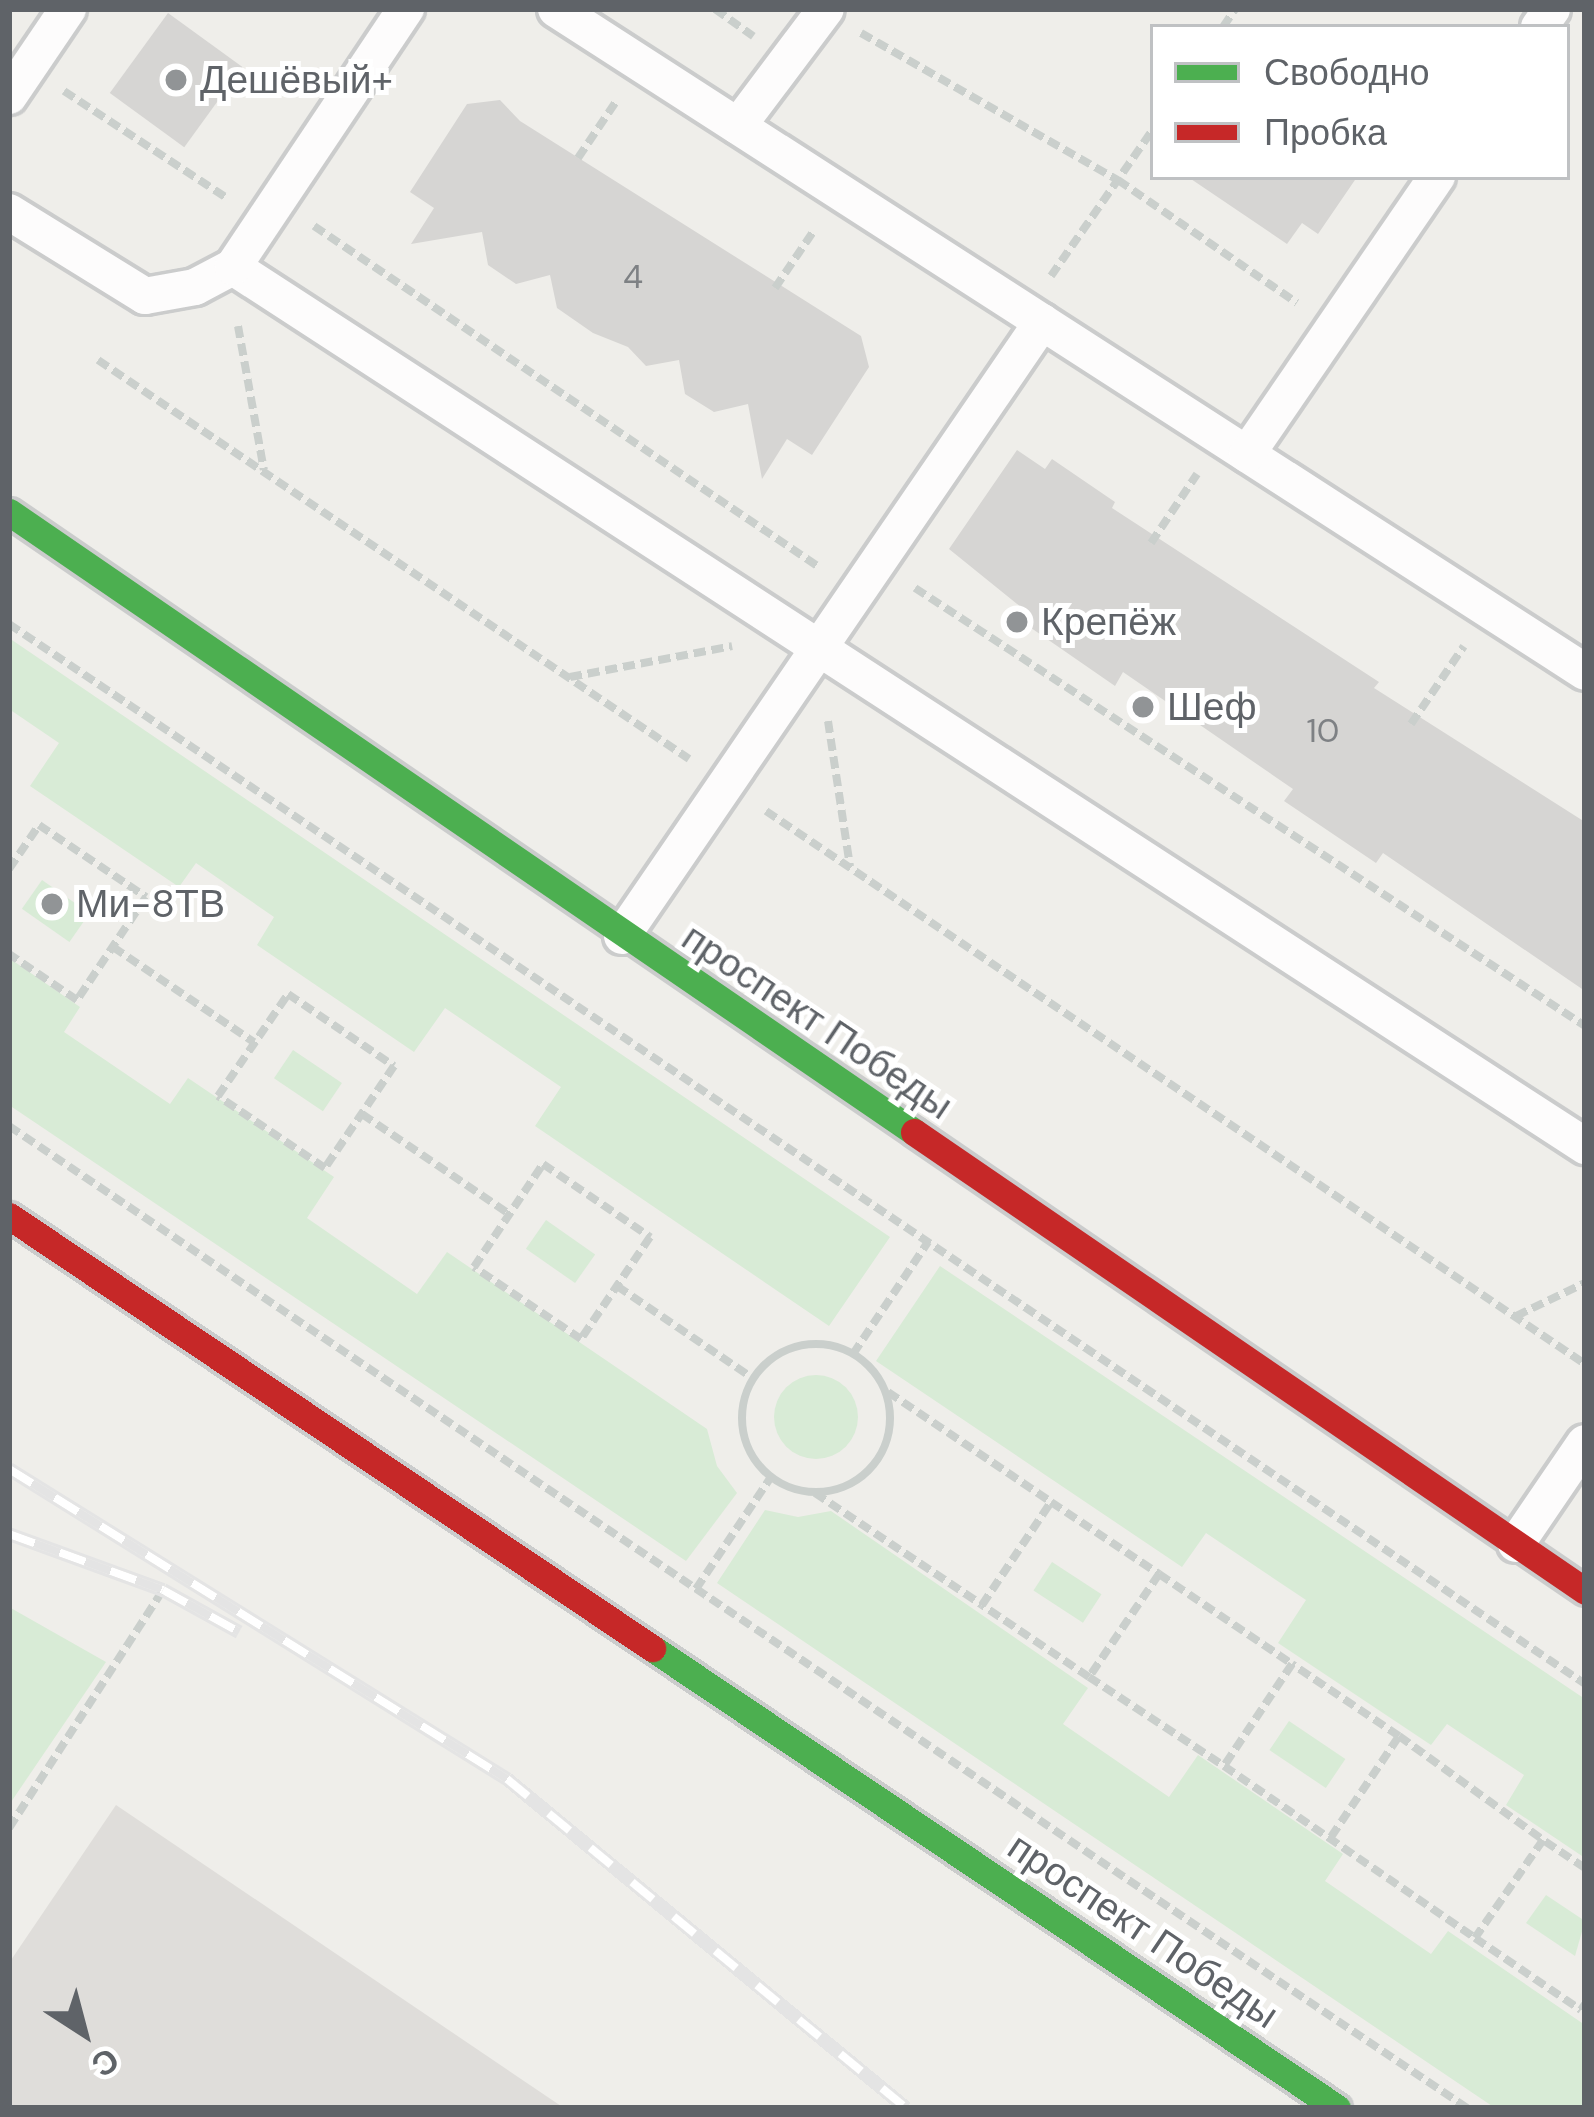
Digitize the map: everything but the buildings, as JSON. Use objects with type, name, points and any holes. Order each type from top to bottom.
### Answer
[{"type":"main road","name":"проспект Победы","points":[[9,512],[1585,1591]]},
{"type":"main road","name":"проспект Победы","points":[[9,1216],[1337,2108]]},
{"type":"lane","points":[[18,81],[68,9]]},
{"type":"lane","points":[[9,212],[145,296],[195,287],[233,268],[406,9]]},
{"type":"lane","points":[[556,9],[1585,672]]},
{"type":"lane","points":[[739,126],[824,12]]},
{"type":"lane","points":[[1234,446],[1334,328],[1435,180]]},
{"type":"lane","points":[[233,268],[811,650],[1585,1146]]},
{"type":"lane","points":[[622,936],[1034,317]]},
{"type":"lane","points":[[1516,1544],[1585,1443]]},
{"type":"path","points":[[824,12],[1118,180],[1334,328]]},
{"type":"path","points":[[578,158],[642,64]]},
{"type":"path","points":[[18,81],[234,202],[296,214],[1585,1026]]},
{"type":"path","points":[[1034,317],[1150,133]]},
{"type":"path","points":[[775,288],[840,192]]},
{"type":"path","points":[[233,268],[264,472]]},
{"type":"path","points":[[98,360],[1585,1364]]},
{"type":"path","points":[[1150,543],[1234,446]]},
{"type":"path","points":[[1411,724],[1488,610]]},
{"type":"path","points":[[9,624],[1585,1684]]},
{"type":"path","points":[[9,869],[39,825],[146,898],[77,1000],[9,954]]},
{"type":"path","points":[[113,947],[254,1042]]},
{"type":"path","points":[[288,994],[394,1066],[326,1168],[218,1096],[254,1042],[288,994]]},
{"type":"path","points":[[362,1114],[509,1214]]},
{"type":"path","points":[[9,1126],[1467,2108]]},
{"type":"path","points":[[543,1164],[650,1237],[581,1339],[474,1267],[509,1214],[543,1164]]},
{"type":"path","points":[[853,1354],[928,1242]]},
{"type":"path","points":[[1514,1316],[1585,1282]]},
{"type":"path","points":[[617,1286],[754,1378]]},
{"type":"path","points":[[1584,2009],[815,1493],[770,1477],[746,1442],[744,1399],[754,1378],[769,1362],[810,1344],[853,1354],[885,1390],[1399,1736],[1585,1868]]},
{"type":"path","points":[[815,1493],[839,1490],[877,1462],[888,1440],[885,1390]]},
{"type":"path","points":[[696,1589],[770,1477]]},
{"type":"path","points":[[982,1605],[1051,1502]]},
{"type":"path","points":[[1089,1676],[1159,1574]]},
{"type":"path","points":[[9,1828],[164,1590]]},
{"type":"path","points":[[1224,1766],[1292,1664]]},
{"type":"path","points":[[1331,1837],[1399,1736]]},
{"type":"path","points":[[1475,1938],[1543,1840]]},
{"type":"shaded area","points":[[116,1805],[564,2108],[9,2108],[9,1963]]},
{"type":"green space","points":[[9,638],[890,1237],[829,1326],[535,1126],[561,1087],[445,1008],[414,1052],[257,945],[274,917],[196,863],[179,887],[30,786],[59,743],[9,709]]},
{"type":"green space","points":[[42,880],[90,913],[69,942],[22,909]]},
{"type":"green space","points":[[9,958],[80,1007],[64,1032],[170,1104],[188,1078],[334,1177],[307,1218],[417,1294],[447,1252],[707,1429],[717,1466],[737,1493],[686,1561],[9,1105]]},
{"type":"green space","points":[[293,1050],[342,1083],[323,1111],[274,1078]]},
{"type":"green space","points":[[546,1220],[595,1254],[575,1283],[526,1249]]},
{"type":"green space","points":[[940,1266],[1585,1699],[1585,1858],[1506,1805],[1524,1775],[1447,1724],[1431,1745],[1278,1643],[1306,1600],[1206,1533],[1182,1567],[876,1361]]},
{"type":"green space","points":[[816,1375],[846,1387],[858,1417],[846,1447],[816,1459],[786,1447],[774,1417],[786,1387]]},
{"type":"green space","points":[[765,1510],[798,1517],[831,1511],[1088,1688],[1063,1724],[1169,1797],[1198,1755],[1343,1854],[1325,1881],[1431,1954],[1448,1931],[1585,2025],[1585,2108],[1495,2108],[717,1583]]},
{"type":"green space","points":[[1052,1562],[1101,1594],[1083,1623],[1033,1591]]},
{"type":"green space","points":[[9,1607],[106,1662],[9,1805]]},
{"type":"green space","points":[[1289,1721],[1345,1759],[1326,1788],[1269,1750]]},
{"type":"green space","points":[[1546,1895],[1585,1921],[1575,1956],[1526,1923]]},
{"type":"railway","points":[[9,1469],[507,1779],[906,2108]]},
{"type":"railway","points":[[9,1534],[163,1590],[239,1632]]},
{"type":"traffic: fast","points":[[9,512],[914,1132]]},
{"type":"traffic: fast","points":[[652,1648],[1337,2108]]},
{"type":"traffic: jam","points":[[914,1132],[1585,1591]]},
{"type":"traffic: jam","points":[[9,1216],[652,1648]]},
{"type":"place","name":"Дешёвый+","points":[[176,80]]},
{"type":"place","name":"Крепёж","points":[[1017,622]]},
{"type":"place","name":"Шеф","points":[[1143,707]]},
{"type":"place","name":"Ми-8ТВ","points":[[52,904]]}]
